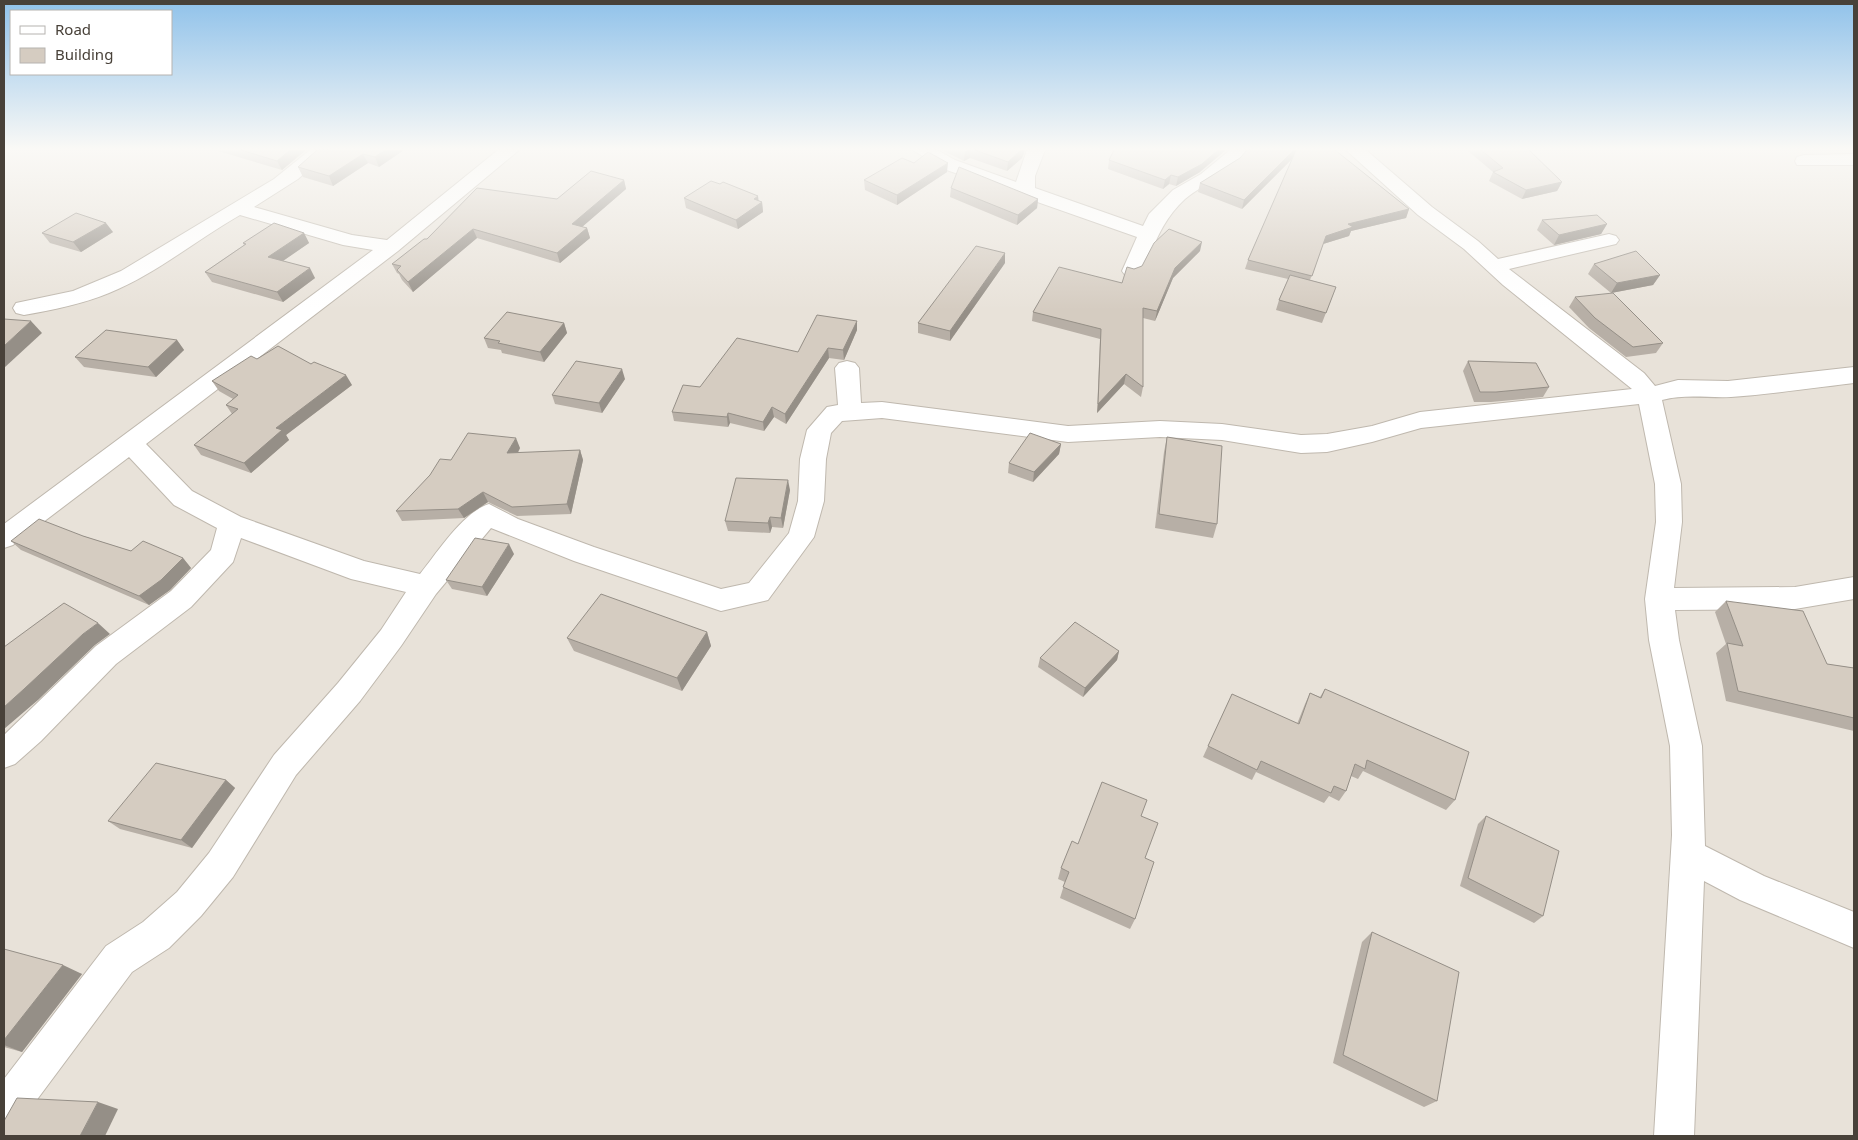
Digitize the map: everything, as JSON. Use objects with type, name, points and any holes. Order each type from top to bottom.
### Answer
[{"type":"street","points":[[24,308],[67,300],[111,285],[169,253],[246,203]]},
{"type":"street","points":[[4,538],[391,247],[445,203]]},
{"type":"street","points":[[1059,203],[1150,236]]},
{"type":"street","points":[[1132,272],[1150,236],[1156,218],[1171,203]]},
{"type":"street","points":[[1416,203],[1636,378],[1649,395],[1668,484],[1669,522],[1659,599],[1664,640],[1686,746],[1689,835],[1674,1136]]},
{"type":"street","points":[[238,208],[350,241],[391,247]]},
{"type":"street","points":[[1494,266],[1609,240]]},
{"type":"street","points":[[847,368],[850,412]]},
{"type":"street","points":[[4,1118],[16,1094],[119,959],[156,935],[190,904],[221,865],[285,765],[349,692],[392,638],[426,586],[471,531],[489,514],[509,526],[584,554],[721,600],[758,592],[801,537],[811,500],[814,459],[819,430],[835,413],[882,410],[1068,434],[1160,429],[1222,432],[1301,444],[1327,443],[1372,434],[1420,420],[1649,395],[1678,388],[1728,389],[1779,385],[1854,375]]},
{"type":"street","points":[[130,443],[151,462],[183,498],[232,524],[361,571],[426,586]]},
{"type":"street","points":[[4,754],[30,731],[106,655],[181,599],[223,555],[232,524]]},
{"type":"street","points":[[1659,599],[1795,598],[1854,588]]},
{"type":"street","points":[[1688,854],[1752,888],[1854,930]]},
{"type":"shaded area","points":[[4,203],[1854,203],[1854,1136],[4,1136]]},
{"type":"building","points":[[462,203],[597,203],[572,224],[587,228],[557,253],[473,229],[408,282],[397,270],[401,266],[392,264],[424,239],[427,239]]},
{"type":"building","points":[[696,203],[760,203],[736,220]]},
{"type":"building","points":[[989,203],[1033,203],[1018,215]]},
{"type":"building","points":[[1273,203],[1402,203],[1409,209],[1348,224],[1353,227],[1326,236],[1312,276],[1248,260]]},
{"type":"building","points":[[76,213],[106,223],[73,242],[42,233]]},
{"type":"building","points":[[1597,215],[1607,224],[1559,235],[1542,220]]},
{"type":"building","points":[[274,223],[304,233],[268,257],[310,268],[277,292],[205,272],[246,244],[243,243]]},
{"type":"building","points":[[1169,229],[1202,242],[1175,268],[1157,311],[1143,308],[1143,387],[1126,374],[1098,404],[1101,329],[1033,312],[1059,267],[1122,283],[1127,267],[1134,269],[1142,266],[1154,243]]},
{"type":"building","points":[[976,246],[1005,253],[950,331],[918,323]]},
{"type":"building","points":[[1636,251],[1660,275],[1617,283],[1594,264]]},
{"type":"building","points":[[1290,275],[1336,287],[1326,313],[1279,300]]},
{"type":"building","points":[[1613,293],[1663,343],[1633,347],[1595,318],[1575,297]]},
{"type":"building","points":[[507,312],[564,323],[540,352],[484,338]]},
{"type":"building","points":[[817,315],[857,321],[843,350],[828,348],[785,414],[772,407],[763,422],[728,413],[727,417],[672,412],[683,385],[700,387],[737,338],[798,352]]},
{"type":"building","points":[[4,319],[31,321],[4,346]]},
{"type":"building","points":[[106,330],[177,340],[148,367],[75,357]]},
{"type":"building","points":[[278,346],[311,364],[314,362],[346,375],[276,428],[282,430],[244,463],[194,445],[238,409],[226,405],[238,395],[212,381],[251,356],[257,359]]},
{"type":"building","points":[[576,361],[622,369],[599,403],[552,395]]},
{"type":"building","points":[[1468,361],[1536,363],[1549,387],[1480,392]]},
{"type":"building","points":[[468,433],[516,438],[507,453],[580,450],[567,504],[512,507],[483,492],[458,509],[396,511],[430,475],[440,459],[451,460]]},
{"type":"building","points":[[1030,433],[1061,444],[1034,472],[1009,463]]},
{"type":"building","points":[[1167,437],[1222,446],[1217,524],[1159,514]]},
{"type":"building","points":[[736,478],[788,480],[781,518],[770,517],[768,523],[725,521]]},
{"type":"building","points":[[39,519],[83,536],[131,551],[143,541],[183,558],[161,580],[139,596],[11,541]]},
{"type":"building","points":[[475,538],[509,544],[482,587],[446,580]]},
{"type":"building","points":[[601,594],[707,632],[677,678],[567,638]]},
{"type":"building","points":[[1726,601],[1803,611],[1827,664],[1854,668],[1854,718],[1738,691],[1727,643],[1743,646]]},
{"type":"building","points":[[64,603],[98,623],[83,634],[4,707],[4,647]]},
{"type":"building","points":[[1075,622],[1119,651],[1085,688],[1040,658]]},
{"type":"building","points":[[1325,689],[1469,752],[1455,800],[1367,760],[1365,769],[1355,764],[1346,791],[1334,786],[1331,793],[1261,761],[1257,770],[1208,746],[1232,694],[1299,724],[1310,693],[1321,698]]},
{"type":"building","points":[[156,763],[226,780],[181,840],[108,821]]},
{"type":"building","points":[[1102,782],[1147,800],[1141,816],[1158,823],[1145,858],[1154,862],[1135,919],[1063,887],[1069,872],[1061,868],[1072,841],[1078,844]]},
{"type":"building","points":[[1486,816],[1559,851],[1543,916],[1468,878]]},
{"type":"building","points":[[1372,932],[1459,972],[1437,1101],[1343,1055]]},
{"type":"building","points":[[4,949],[63,965],[4,1040]]},
{"type":"building","points":[[17,1098],[98,1102],[80,1136],[4,1136],[4,1121]]}]
